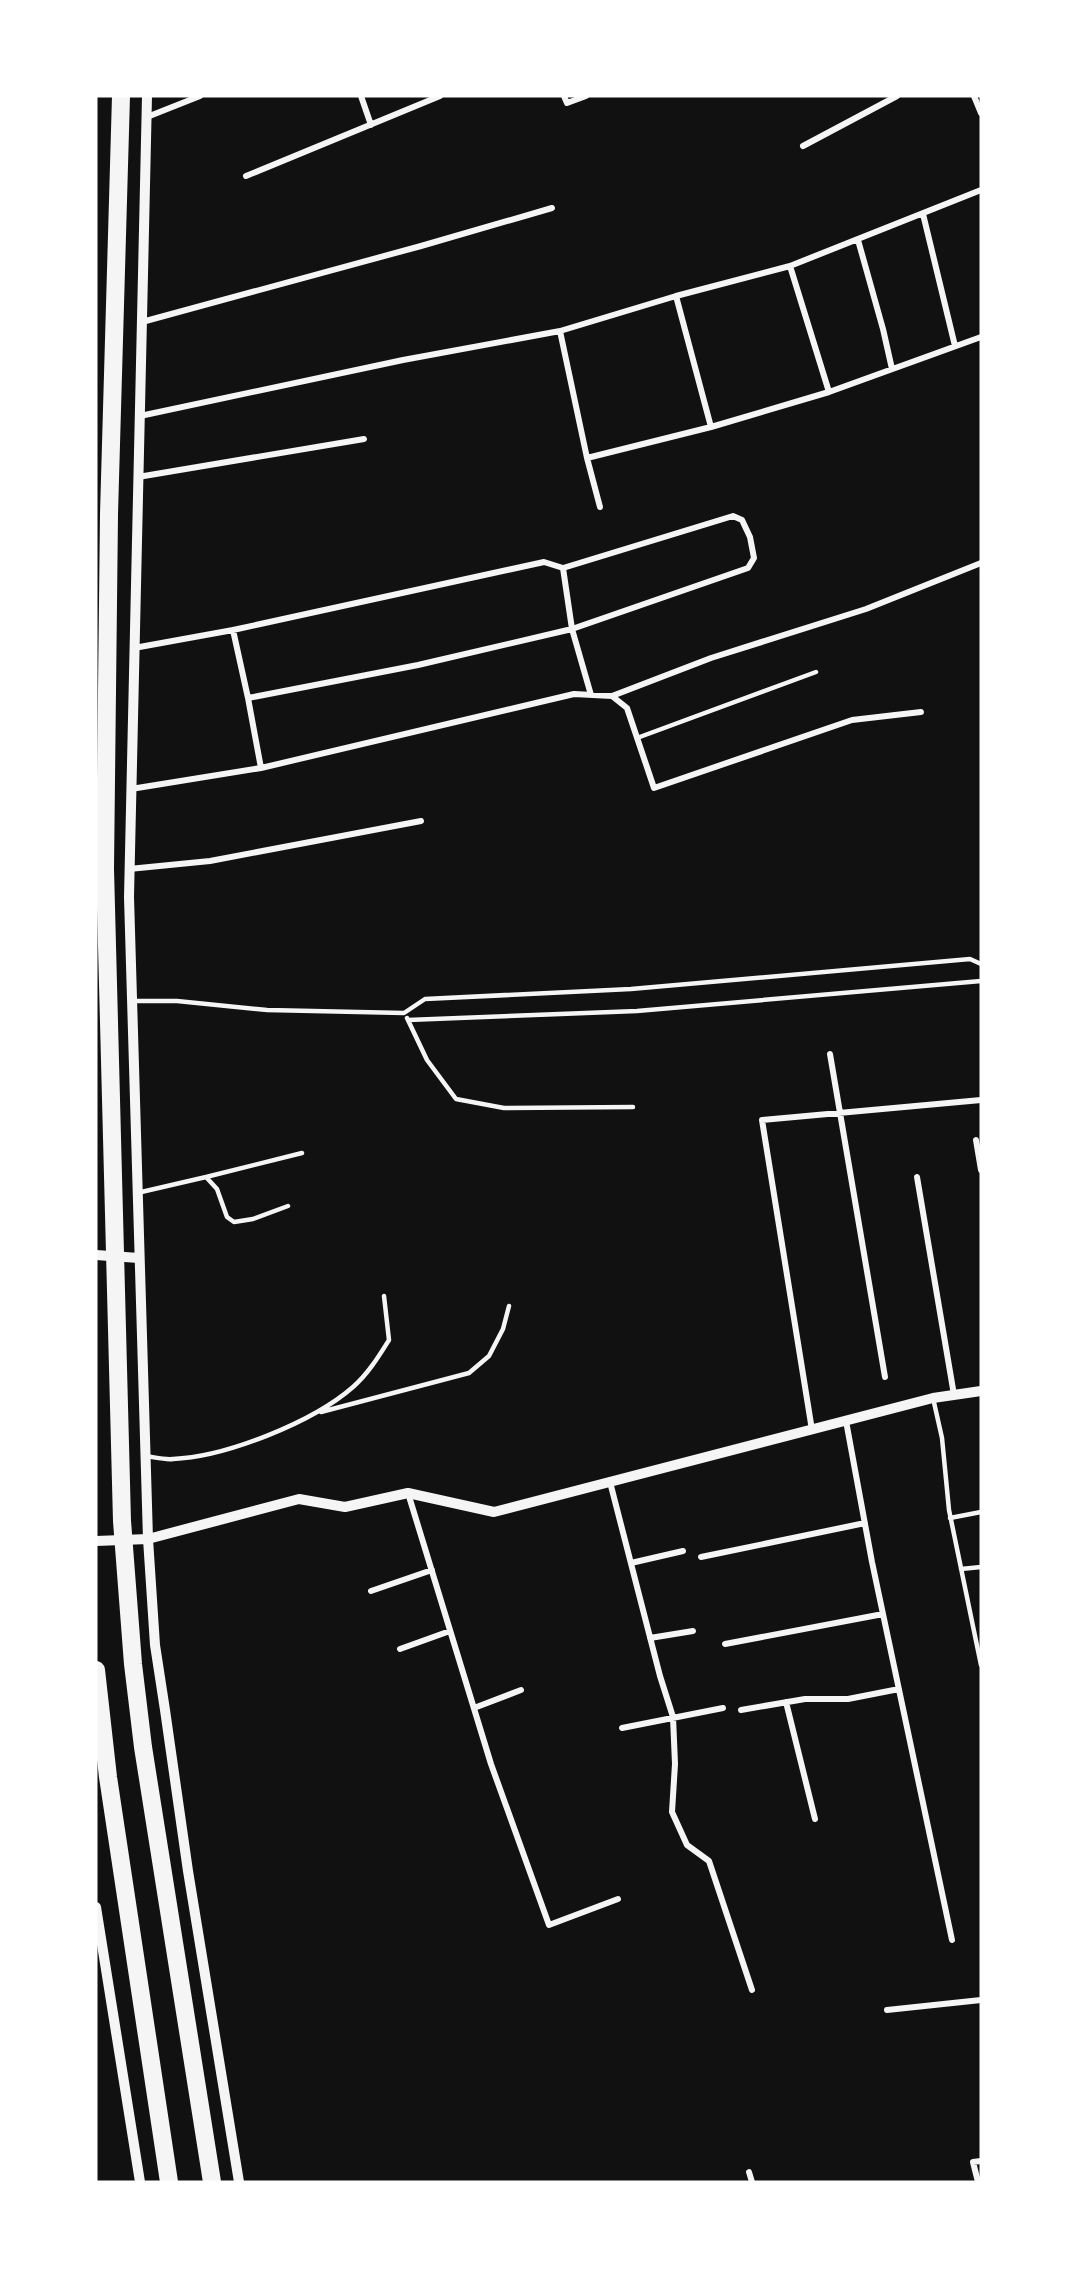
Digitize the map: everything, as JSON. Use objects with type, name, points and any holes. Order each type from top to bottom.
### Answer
[{"type":"highway","points":[[121,96],[109,514],[105,869],[122,1521],[131,1642],[143,1747],[212,2182]]},
{"type":"highway","points":[[96,1670],[108,1778],[169,2182]]},
{"type":"street","points":[[147,96],[129,869],[148,1539],[155,1645],[189,1882],[239,2182]]},
{"type":"street","points":[[147,117],[200,96]]},
{"type":"street","points":[[361,96],[371,124]]},
{"type":"street","points":[[246,176],[440,96]]},
{"type":"street","points":[[564,96],[567,103],[586,96]]},
{"type":"street","points":[[803,146],[897,96]]},
{"type":"street","points":[[974,96],[981,113]]},
{"type":"street","points":[[139,416],[403,360],[560,331],[676,296],[790,266],[981,190]]},
{"type":"street","points":[[142,322],[552,208]]},
{"type":"street","points":[[923,214],[955,346]]},
{"type":"street","points":[[858,240],[892,369]]},
{"type":"street","points":[[790,266],[829,392]]},
{"type":"street","points":[[676,296],[711,427]]},
{"type":"street","points":[[560,331],[587,458],[600,507]]},
{"type":"street","points":[[587,458],[711,427],[829,392],[981,337]]},
{"type":"street","points":[[138,477],[364,439]]},
{"type":"street","points":[[134,648],[233,630],[544,562],[563,568],[733,516],[742,520],[750,537],[754,558],[747,568],[572,629],[418,665],[249,698]]},
{"type":"street","points":[[131,789],[261,768],[574,694],[612,696],[711,658],[866,609],[981,562]]},
{"type":"street","points":[[563,568],[572,629],[591,695]]},
{"type":"street","points":[[233,630],[249,698],[261,768]]},
{"type":"street","points":[[612,696],[627,708],[654,788],[852,720],[921,712]]},
{"type":"street","points":[[129,869],[210,861],[421,821]]},
{"type":"street","points":[[830,1054],[885,1377]]},
{"type":"street","points":[[812,1430],[762,1120],[981,1100]]},
{"type":"street","points":[[976,1140],[981,1170]]},
{"type":"street","points":[[917,1177],[954,1395]]},
{"type":"street","points":[[96,1255],[139,1258]]},
{"type":"street","points":[[96,1541],[148,1539],[299,1499],[345,1506],[408,1493],[494,1512],[933,1398],[981,1391]]},
{"type":"street","points":[[846,1421],[883,1614],[952,1940]]},
{"type":"street","points":[[610,1482],[673,1717],[675,1764],[672,1812],[687,1845],[710,1861],[752,1990]]},
{"type":"street","points":[[408,1493],[491,1764],[549,1925],[618,1899]]},
{"type":"street","points":[[701,1557],[865,1523]]},
{"type":"street","points":[[631,1563],[683,1551]]},
{"type":"street","points":[[371,1591],[432,1570]]},
{"type":"street","points":[[725,1644],[883,1614]]},
{"type":"street","points":[[400,1649],[450,1631]]},
{"type":"street","points":[[650,1638],[693,1631]]},
{"type":"street","points":[[741,1710],[805,1699],[848,1699],[899,1689]]},
{"type":"street","points":[[474,1708],[521,1690]]},
{"type":"street","points":[[786,1702],[815,1819]]},
{"type":"street","points":[[622,1728],[723,1708]]},
{"type":"street","points":[[96,1907],[99,1942],[140,2182]]},
{"type":"street","points":[[887,2010],[981,2000]]},
{"type":"street","points":[[978,2182],[973,2162],[981,2161]]},
{"type":"street","points":[[749,2172],[752,2182]]},
{"type":"lane","points":[[637,738],[816,672]]},
{"type":"lane","points":[[132,1001],[177,1001],[267,1010],[404,1013],[425,999],[631,989],[970,959],[981,964]]},
{"type":"lane","points":[[408,1020],[637,1011],[981,981]]},
{"type":"lane","points":[[404,1013],[427,1060],[456,1099],[504,1108],[633,1107]]},
{"type":"lane","points":[[137,1193],[302,1153]]},
{"type":"lane","points":[[206,1177],[217,1189],[227,1217],[234,1222],[253,1219],[288,1206]]},
{"type":"lane","points":[[319,1413],[354,1386],[372,1366],[389,1340],[384,1296]]},
{"type":"lane","points":[[146,1456],[172,1460],[206,1455],[263,1437],[319,1413],[469,1373],[489,1356],[503,1329],[509,1306]]},
{"type":"lane","points":[[933,1398],[942,1438],[950,1518],[981,1665]]},
{"type":"lane","points":[[950,1518],[981,1512]]},
{"type":"lane","points":[[961,1569],[981,1567]]}]
